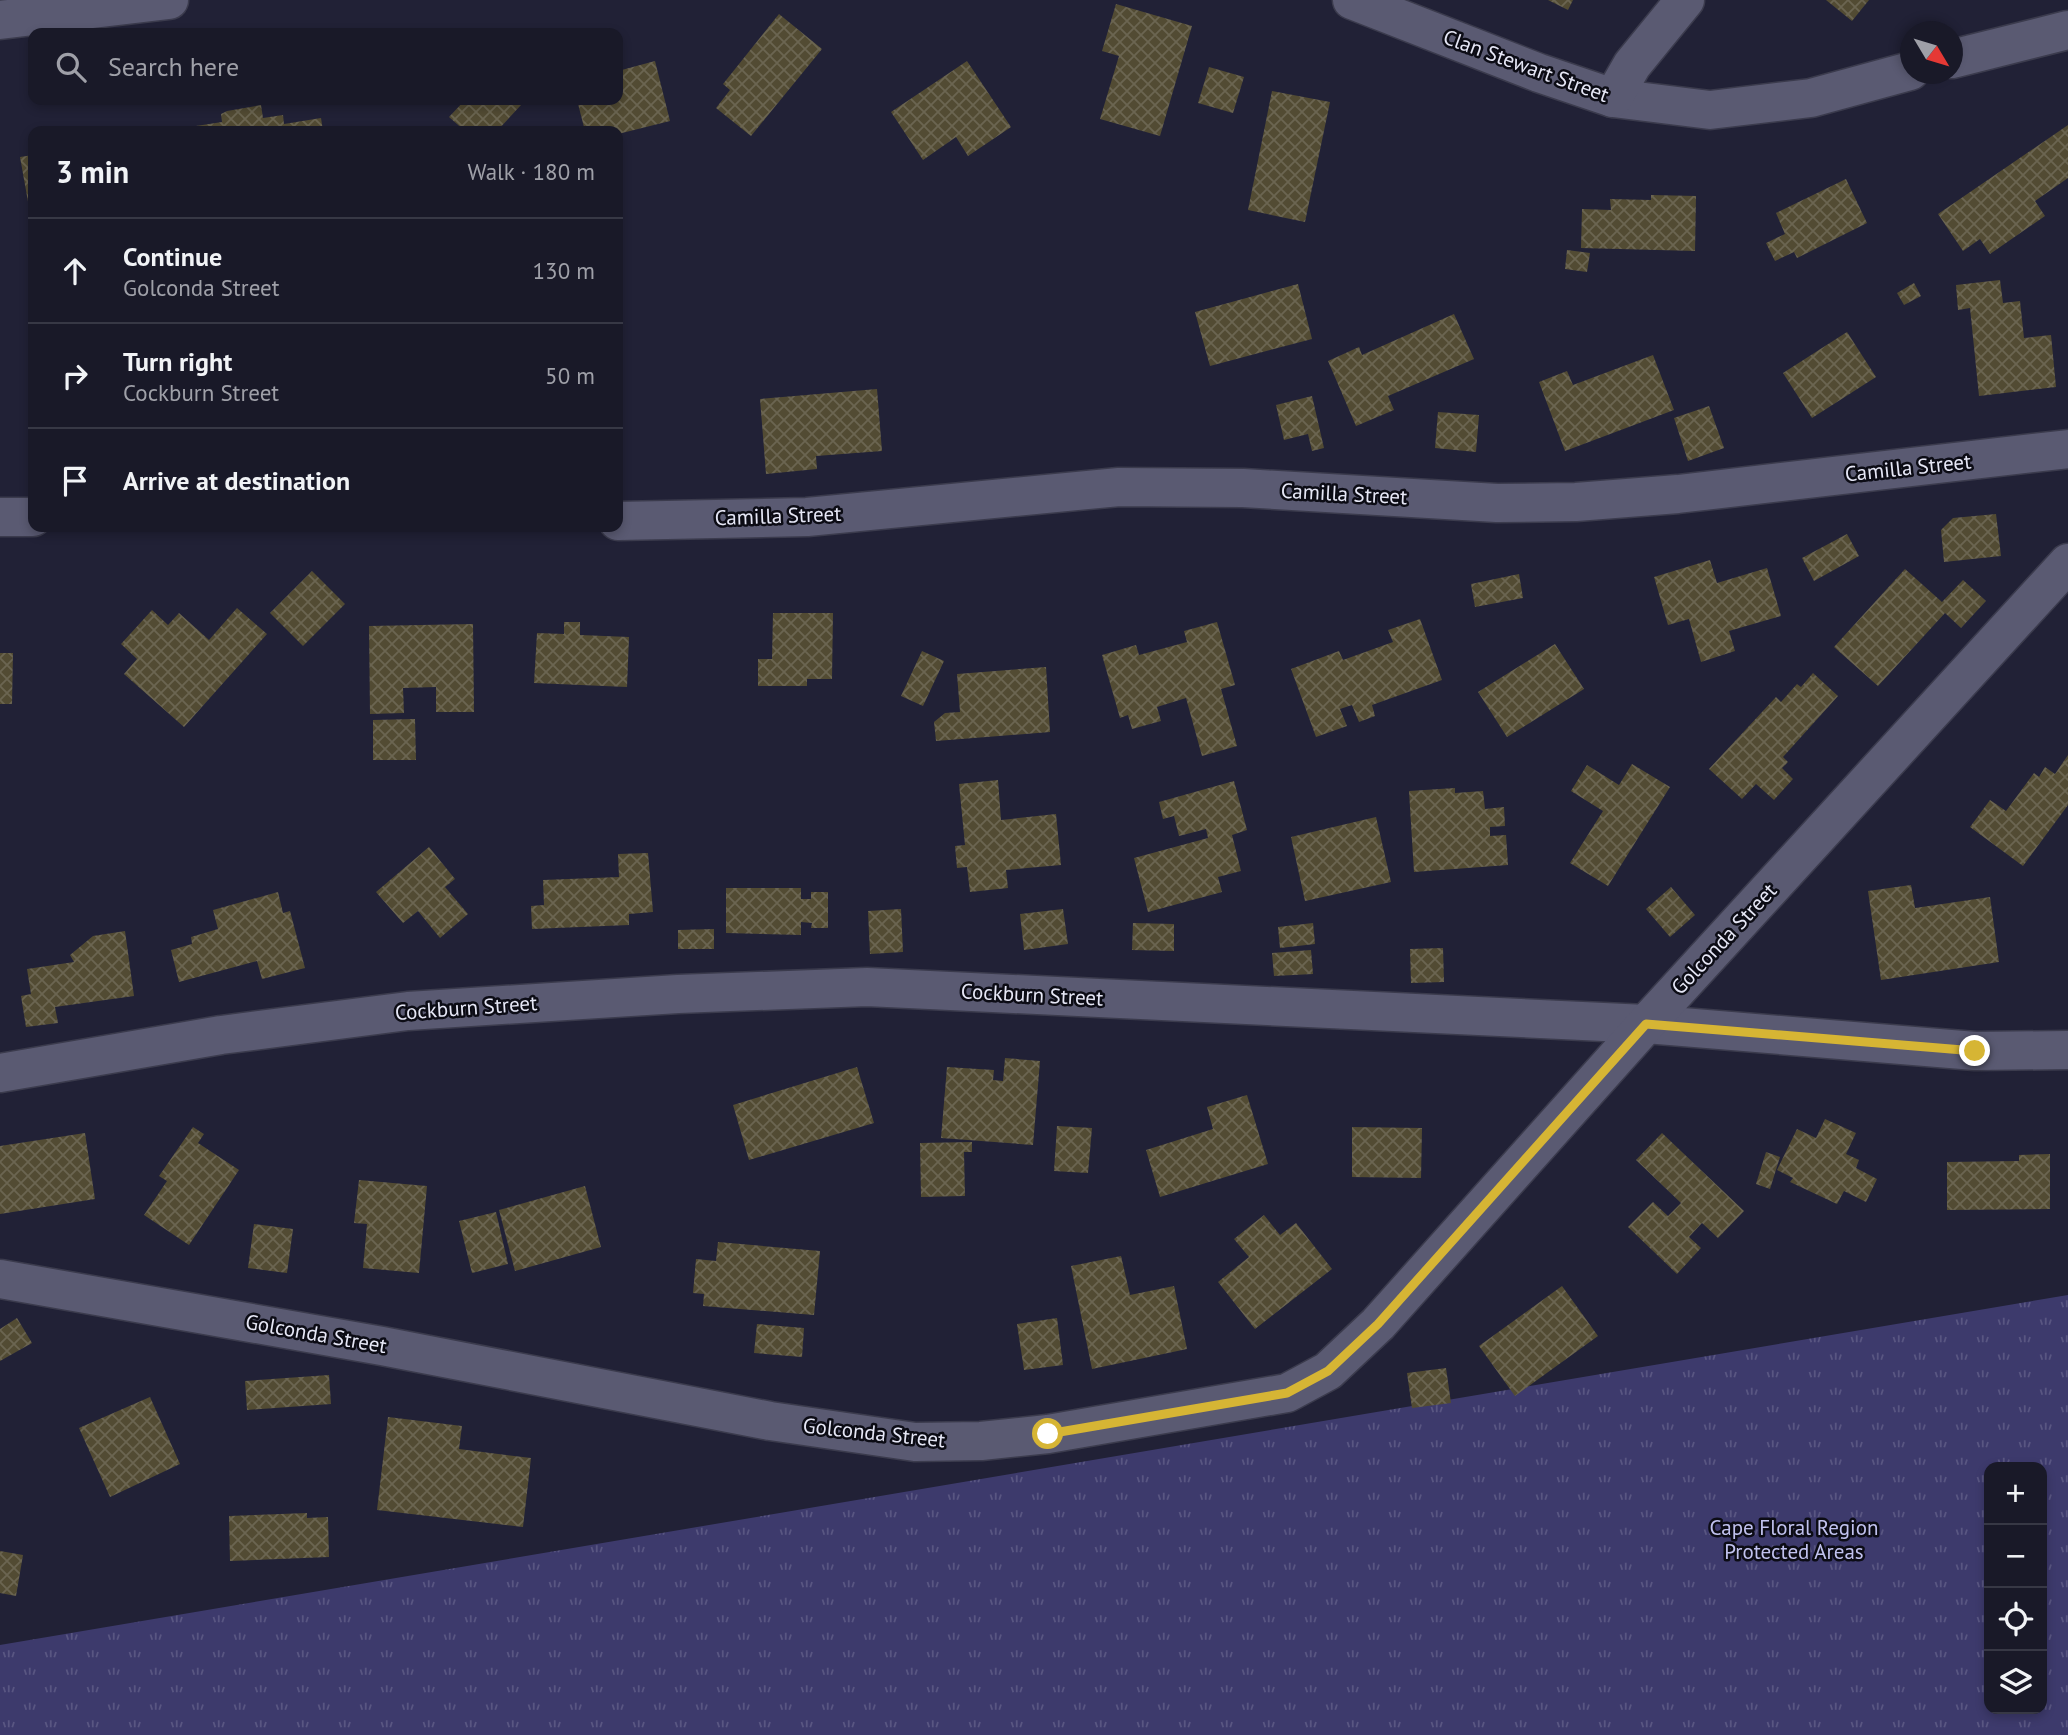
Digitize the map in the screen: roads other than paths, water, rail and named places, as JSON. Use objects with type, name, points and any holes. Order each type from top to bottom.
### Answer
[{"type":"street","points":[[0,20],[169,0]]},
{"type":"street","name":"Clan Stewart Street","points":[[1352,0],[1539,73],[1614,98],[1710,110],[1811,97],[1900,74]]},
{"type":"street","points":[[1614,98],[1632,65],[1685,0]]},
{"type":"street","points":[[1963,56],[2068,30]]},
{"type":"street","name":"Camilla Street","points":[[623,521],[807,517],[1119,487],[1243,488],[1497,503],[1576,502],[1692,492],[2068,449]]},
{"type":"street","points":[[0,517],[28,517]]},
{"type":"street","name":"Golconda Street","points":[[0,1279],[382,1346],[770,1421],[915,1442],[968,1441],[1048,1434],[1287,1393],[1328,1371],[1378,1324],[1646,1024],[2068,563]]},
{"type":"street","name":"Cockburn Street","points":[[0,1073],[221,1035],[408,1011],[678,994],[854,988],[1646,1024],[1975,1051],[2068,1050]]},
{"type":"park label","name":"Cape Floral Region Protected Areas","points":[[1794,1540]]}]
